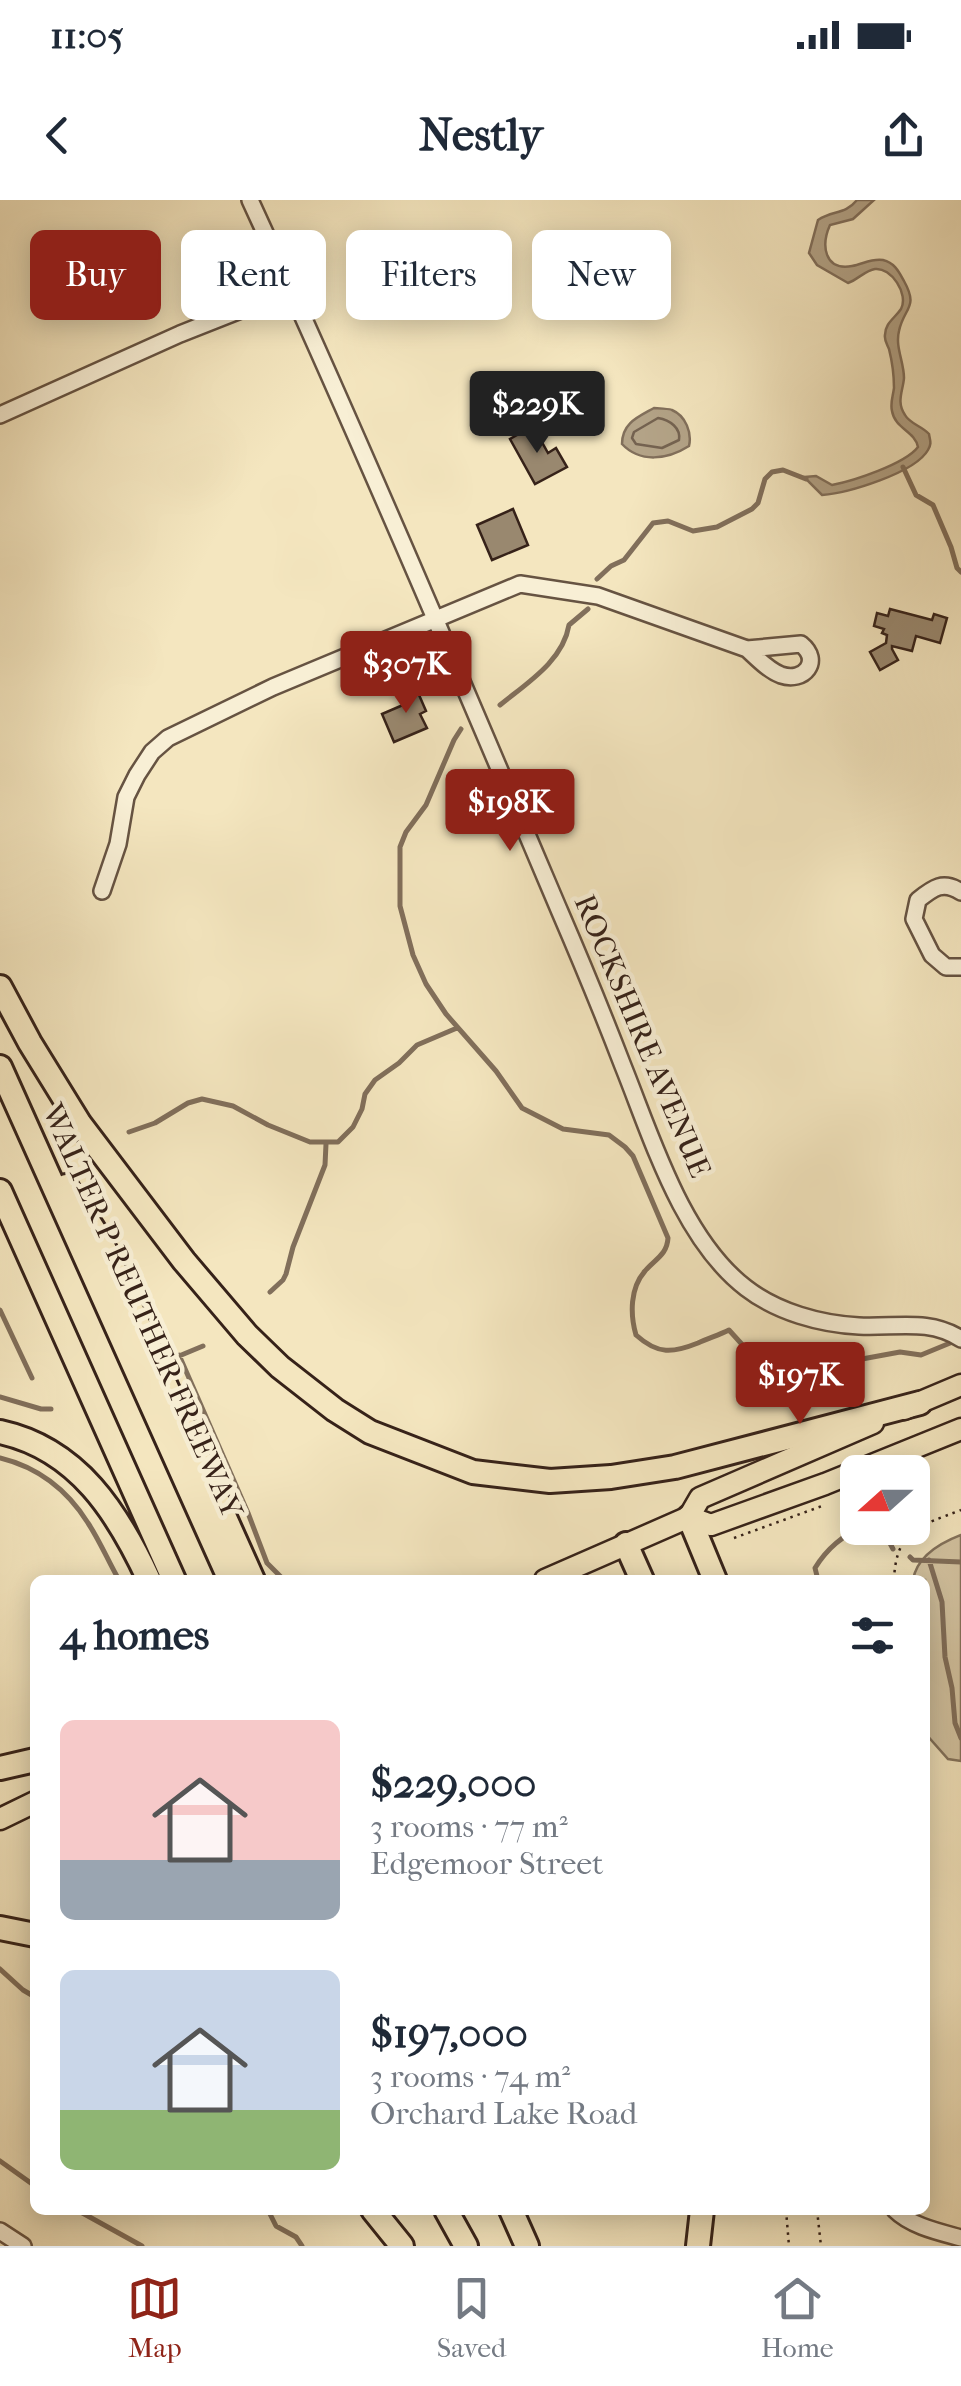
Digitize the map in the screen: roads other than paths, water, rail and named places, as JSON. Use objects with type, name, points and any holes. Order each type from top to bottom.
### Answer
[{"type":"highway","points":[[0,986],[80,1124],[184,1261],[280,1367],[370,1432],[473,1472],[550,1481],[674,1467],[920,1403]]},
{"type":"highway","name":"WALTER P REUTHER FREEWAY","points":[[0,1067],[228,1575]]},
{"type":"highway","points":[[21,1113],[101,1241],[251,1575]]},
{"type":"highway","points":[[0,1191],[172,1575]]},
{"type":"highway","points":[[0,1432],[47,1449],[81,1475],[110,1508],[146,1575]]},
{"type":"highway","points":[[688,1517],[713,1575]]},
{"type":"highway","points":[[626,1544],[640,1575]]},
{"type":"highway","points":[[0,1768],[30,1761]]},
{"type":"highway","points":[[0,1928],[30,1934]]},
{"type":"highway","points":[[378,2215],[402,2246]]},
{"type":"highway","points":[[449,2215],[469,2246]]},
{"type":"highway","points":[[458,2215],[469,2246]]},
{"type":"highway","points":[[513,2215],[527,2246]]},
{"type":"highway","points":[[698,2246],[701,2215]]},
{"type":"main road","points":[[556,1575],[688,1517],[700,1498],[952,1389]]},
{"type":"main road","points":[[952,1389],[929,1411],[929,1420],[934,1428],[960,1430]]},
{"type":"main road","points":[[688,1517],[711,1526],[960,1430]]},
{"type":"main road","points":[[0,1818],[30,1804]]},
{"type":"street","name":"ROCKSHIRE AVENUE","points":[[250,200],[264,230]]},
{"type":"street","points":[[0,414],[215,320]]},
{"type":"street","name":"ROCKSHIRE AVENUE","points":[[304,320],[690,1220],[727,1272],[747,1289],[791,1312],[858,1326],[918,1324],[948,1331],[961,1339]]},
{"type":"street","points":[[102,890],[136,774],[168,738],[273,687],[520,584],[598,596],[746,649]]},
{"type":"street","points":[[961,892],[952,886],[936,886],[918,900],[914,919],[932,954],[946,968],[961,967]]},
{"type":"street","points":[[900,2215],[961,2238]]},
{"type":"street","points":[[0,2231],[24,2246]]},
{"type":"water","points":[[857,200],[874,200],[853,219],[830,225],[827,255],[835,265],[843,266],[887,261],[904,281],[910,302],[898,337],[904,378],[901,406],[907,418],[929,434],[930,444],[921,458],[896,474],[822,495],[804,477],[816,476],[832,485],[841,483],[891,465],[918,447],[897,422],[891,408],[893,374],[885,337],[903,303],[897,283],[887,272],[875,269],[848,283],[817,265],[809,253],[818,220],[848,208]]},
{"type":"water","points":[[654,408],[681,416],[689,430],[689,446],[672,454],[645,457],[622,444],[628,426]]},
{"type":"waterway","points":[[903,467],[916,495],[933,505],[961,572]]},
{"type":"waterway","points":[[597,579],[624,560],[653,523],[668,521],[693,531],[717,527],[752,509],[772,472],[783,470],[806,479]]},
{"type":"waterway","points":[[500,705],[552,660],[569,625],[588,609]]},
{"type":"waterway","points":[[461,729],[426,805],[400,847],[400,906],[413,955],[426,984],[522,1108],[563,1129],[609,1135],[633,1156],[668,1238],[663,1253],[636,1285],[632,1310],[636,1335],[651,1346],[673,1350],[729,1330],[748,1351],[806,1383]]},
{"type":"waterway","points":[[129,1132],[202,1099],[233,1106],[310,1142],[338,1142],[353,1127],[365,1094],[375,1080],[417,1045],[457,1028]]},
{"type":"waterway","points":[[270,1292],[286,1274],[325,1165],[326,1144]]},
{"type":"waterway","points":[[0,1310],[32,1378]]},
{"type":"waterway","points":[[790,1372],[814,1360],[862,1359],[900,1352],[921,1355],[955,1341]]},
{"type":"waterway","points":[[167,1361],[203,1346]]},
{"type":"waterway","points":[[179,1355],[267,1563],[279,1575]]},
{"type":"waterway","points":[[0,1397],[51,1409]]},
{"type":"waterway","points":[[0,1458],[38,1473],[70,1499],[116,1575]]},
{"type":"waterway","points":[[817,1575],[815,1568],[840,1541]]},
{"type":"waterway","points":[[891,1545],[893,1549]]},
{"type":"waterway","points":[[910,1557],[961,1562]]},
{"type":"waterway","points":[[929,1560],[942,1602],[945,1657],[961,1738]]},
{"type":"waterway","points":[[0,1969],[30,1994]]},
{"type":"waterway","points":[[0,2161],[30,2182]]},
{"type":"waterway","points":[[86,2215],[142,2246]]},
{"type":"waterway","points":[[270,2215],[276,2226],[296,2237],[302,2246]]}]
